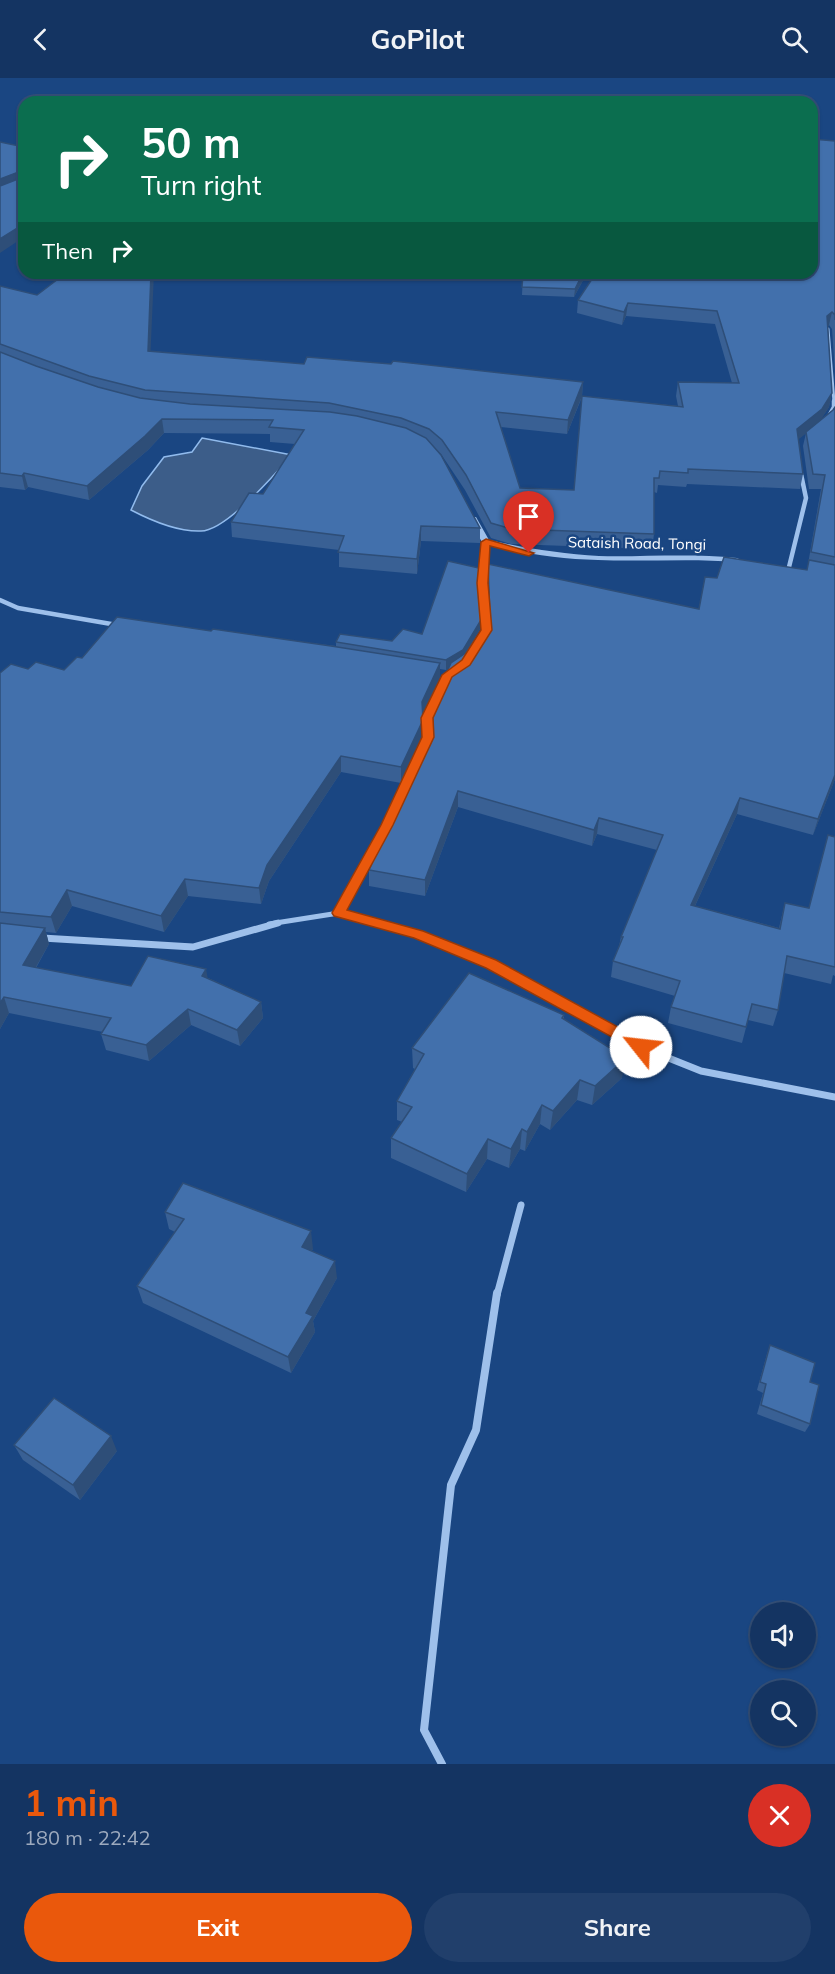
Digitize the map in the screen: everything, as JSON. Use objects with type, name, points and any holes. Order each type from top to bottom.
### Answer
[{"type":"street","points":[[826,423],[834,407],[828,329]]},
{"type":"street","points":[[789,567],[806,498],[800,470]]},
{"type":"street","points":[[470,513],[486,542],[483,583],[486,630],[481,638]]},
{"type":"street","name":"Sataish Road, Tongi","points":[[486,542],[529,553],[600,558],[663,557],[746,562]]},
{"type":"street","points":[[778,566],[801,570]]},
{"type":"street","points":[[0,600],[18,608],[123,626]]},
{"type":"street","points":[[339,913],[387,825],[428,737],[427,718],[437,697]]},
{"type":"street","points":[[35,938],[193,947],[269,924],[339,913],[418,934],[491,964],[641,1047],[701,1071],[835,1097]]},
{"type":"street","points":[[442,1764],[424,1730],[451,1485],[476,1430],[498,1285],[521,1204]]},
{"type":"water","points":[[202,438],[292,455],[237,512],[211,528],[192,531],[174,528],[131,510],[142,486],[164,457],[192,452]]},
{"type":"building","points":[[818,140],[835,141],[835,315],[832,312],[827,316],[832,393],[822,409],[797,429],[803,474],[688,469],[688,473],[660,471],[659,478],[654,478],[654,534],[512,529],[491,523],[466,475],[442,440],[429,429],[401,418],[329,403],[145,390],[89,376],[0,344],[0,286],[37,295],[58,279],[151,279],[148,351],[304,364],[307,357],[391,364],[393,361],[583,382],[568,420],[496,412],[520,488],[574,490],[582,396],[683,407],[678,382],[739,383],[717,311],[628,303],[624,312],[578,300],[592,279],[818,279]]},
{"type":"building","points":[[0,142],[18,146],[18,172],[0,179]]},
{"type":"building","points":[[18,179],[18,228],[0,239],[0,186]]},
{"type":"building","points":[[523,279],[580,279],[575,289],[522,287]]},
{"type":"building","points":[[0,352],[98,387],[140,398],[190,404],[330,412],[406,428],[426,438],[441,455],[480,528],[421,526],[417,559],[338,552],[344,536],[231,522],[249,493],[263,494],[304,430],[269,427],[273,420],[162,419],[87,486],[24,473],[22,476],[0,473]]},
{"type":"building","points":[[835,407],[835,557],[811,552],[825,475],[813,474],[806,432]]},
{"type":"building","points":[[724,557],[807,570],[809,560],[835,565],[835,775],[818,819],[740,798],[691,905],[780,929],[785,903],[809,908],[828,835],[835,837],[835,967],[787,956],[778,1010],[752,1004],[746,1027],[671,1007],[680,981],[613,961],[663,835],[599,818],[594,830],[458,791],[425,880],[369,870],[433,723],[432,704],[451,663],[470,650],[490,618],[488,564],[699,609],[705,577],[717,578]]},
{"type":"building","points":[[448,561],[479,568],[481,620],[463,650],[446,660],[336,642],[340,634],[392,641],[403,629],[422,634]]},
{"type":"building","points":[[117,617],[440,663],[422,702],[423,720],[401,767],[341,756],[267,865],[259,888],[185,879],[161,916],[67,890],[51,917],[0,912],[0,673],[11,664],[28,669],[36,662],[64,670],[77,657],[82,658]]},
{"type":"building","points":[[0,923],[45,928],[23,965],[131,986],[148,956],[206,969],[202,976],[261,1002],[237,1030],[188,1009],[146,1045],[101,1034],[111,1018],[4,997],[0,1003]]},
{"type":"building","points":[[469,973],[564,1015],[562,1018],[626,1058],[595,1086],[580,1080],[553,1111],[542,1105],[527,1132],[522,1129],[511,1149],[488,1139],[467,1174],[391,1138],[412,1107],[397,1101],[424,1054],[412,1048]]},
{"type":"building","points":[[183,1183],[311,1231],[302,1247],[335,1261],[306,1313],[313,1316],[288,1357],[137,1286],[184,1219],[165,1212]]},
{"type":"building","points":[[770,1345],[815,1363],[810,1382],[819,1385],[810,1424],[761,1405],[766,1384],[760,1382]]},
{"type":"building","points":[[54,1398],[111,1436],[73,1485],[14,1445]]},
{"type":"route","points":[[529,553],[486,542],[483,583],[486,630],[466,663],[447,675],[427,718],[428,737],[387,825],[339,913],[418,934],[491,964],[641,1047]]}]
